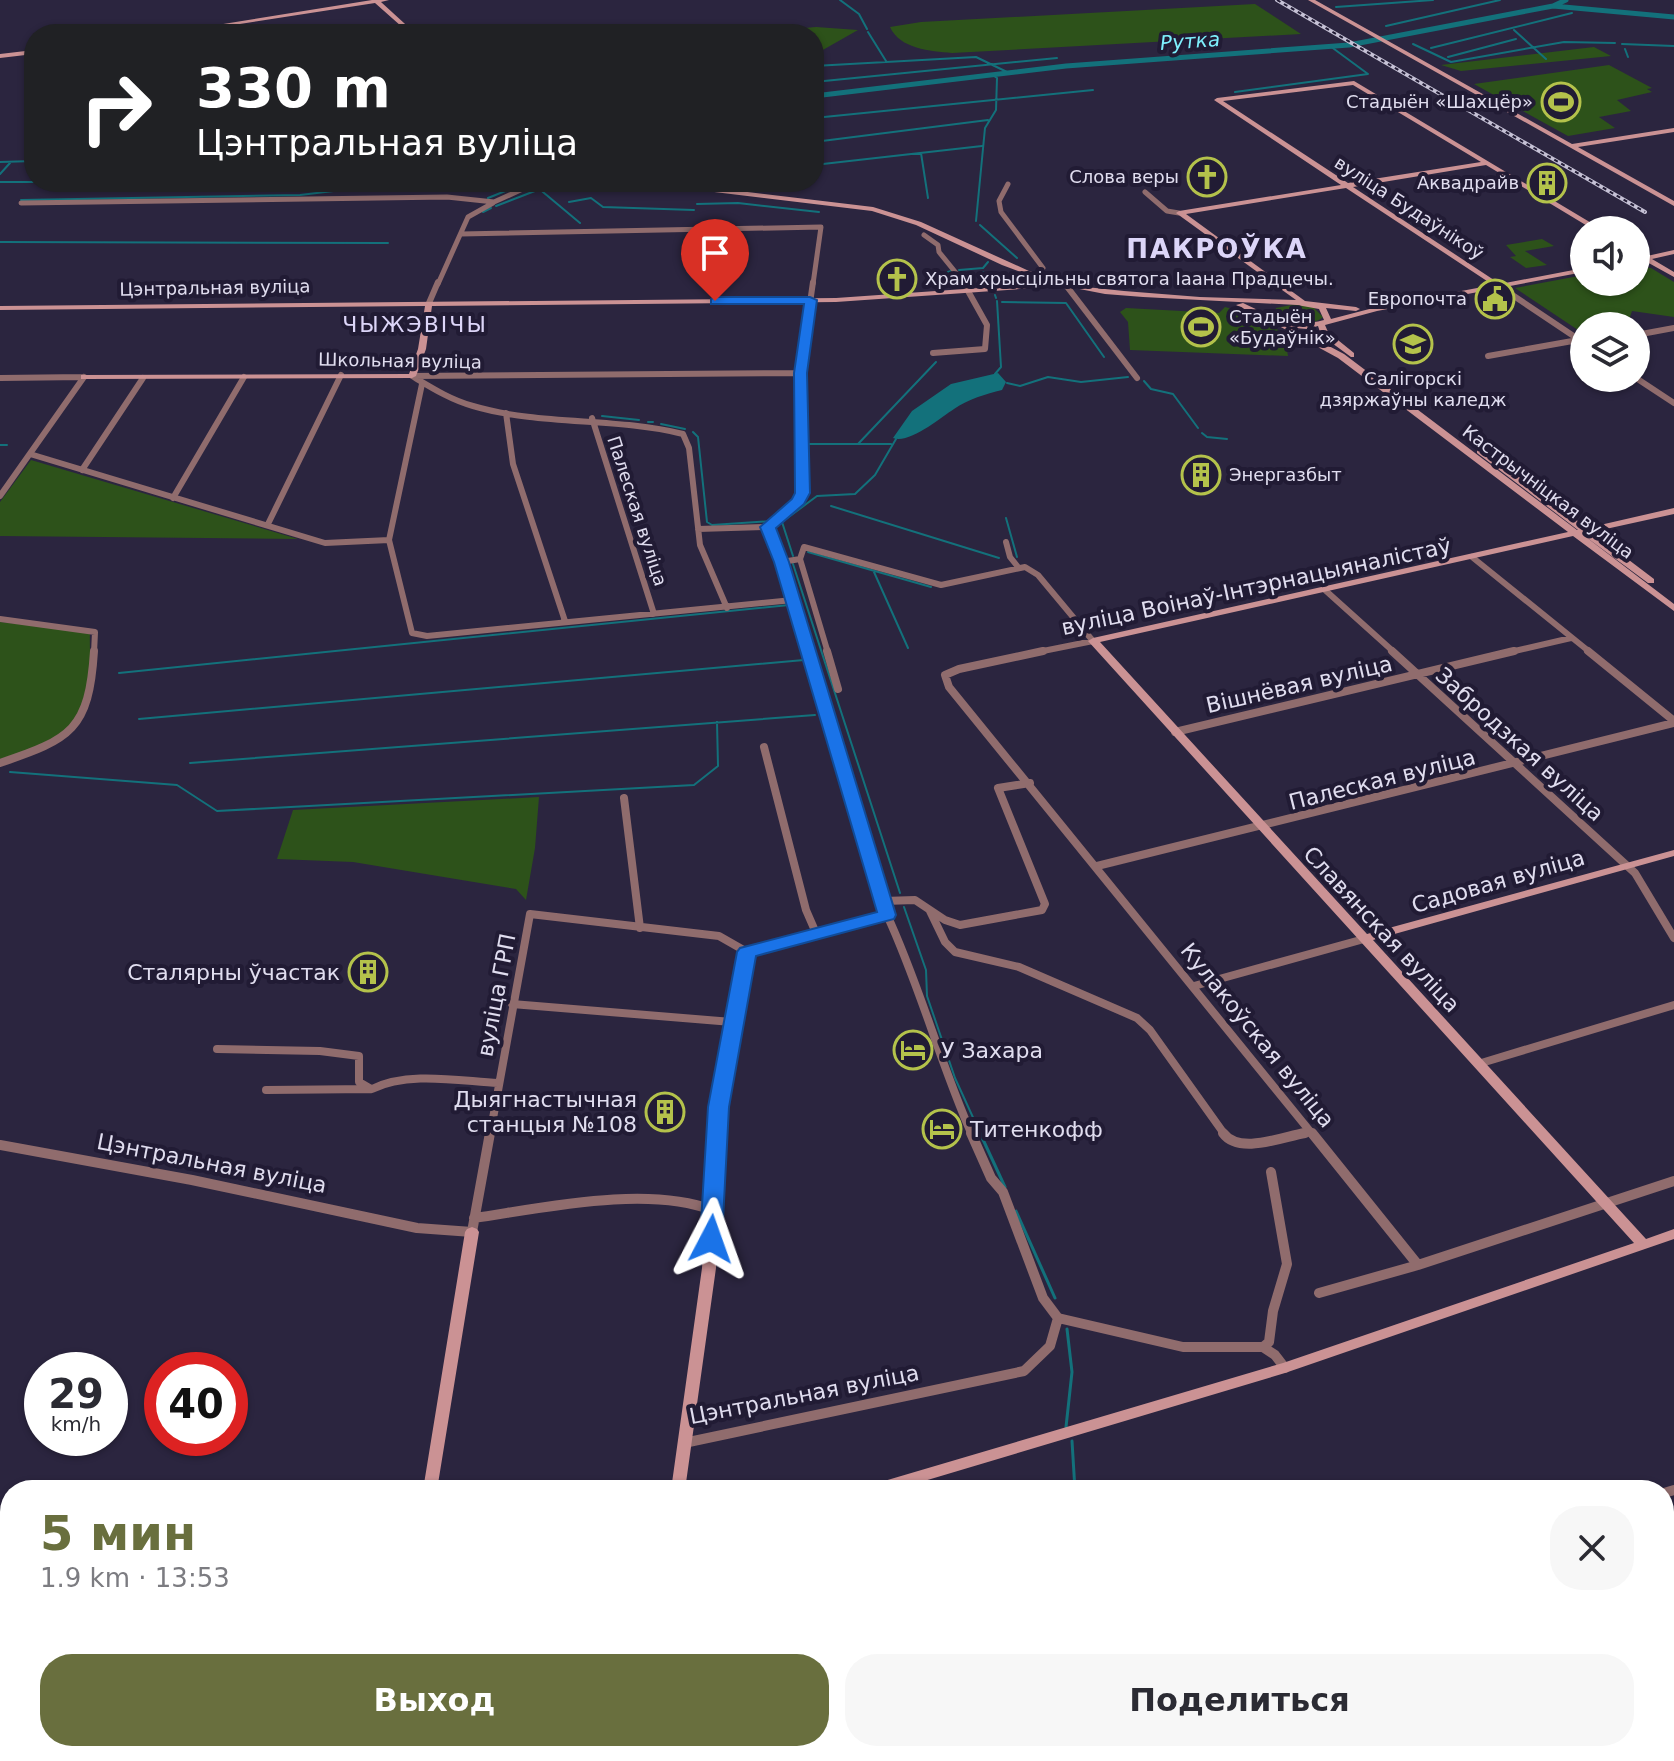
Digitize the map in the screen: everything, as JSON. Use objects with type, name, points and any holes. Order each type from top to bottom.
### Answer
[{"type":"street","points":[[228,24],[386,0]]},
{"type":"street","points":[[1311,0],[1674,204]]},
{"type":"street","points":[[374,1],[401,24]]},
{"type":"street","points":[[0,56],[24,53]]},
{"type":"street","name":"вуліца Будаўнікоў","points":[[1485,163],[1354,83],[1217,100],[1570,333]]},
{"type":"street","points":[[1572,147],[1674,130]]},
{"type":"street","points":[[1377,309],[1315,305],[1280,296],[1179,213],[1145,192],[1167,211],[1179,213],[1485,163],[1575,216]]},
{"type":"street","points":[[1008,184],[999,201],[1001,212],[1043,268],[1036,275]]},
{"type":"street","points":[[516,192],[468,217],[429,303],[422,349],[412,376],[470,407],[506,413],[592,418],[653,426],[683,434],[689,448],[700,545],[727,608]]},
{"type":"street","points":[[736,192],[858,206],[896,214],[1036,275],[1065,284],[1225,301],[1255,302],[1280,296],[1305,303]]},
{"type":"street","points":[[21,203],[477,198],[494,202]]},
{"type":"street","points":[[461,234],[821,227],[800,373],[802,493],[799,501],[768,527],[698,529]]},
{"type":"street","points":[[924,235],[938,245],[939,252],[972,292],[985,321],[988,342],[985,349],[933,353]]},
{"type":"street","points":[[938,245],[956,240]]},
{"type":"street","points":[[1650,257],[1674,253]]},
{"type":"street","points":[[1650,260],[1674,275]]},
{"type":"street","points":[[1280,296],[1269,309],[1270,317],[1299,327],[1570,273]]},
{"type":"street","points":[[1065,284],[1137,378]]},
{"type":"street","name":"Цэнтральная вуліца","points":[[0,308],[810,300],[1065,284]]},
{"type":"street","name":"Кастрычніцкая вуліца","points":[[1225,301],[1279,322],[1341,356],[1674,598]]},
{"type":"street","name":"Кастрычніцкая вуліца","points":[[1315,305],[1326,312],[1324,333],[1674,608]]},
{"type":"street","points":[[1650,332],[1674,328]]},
{"type":"street","points":[[1488,356],[1570,343]]},
{"type":"street","name":"Школьная вуліца","points":[[0,378],[800,373]]},
{"type":"street","points":[[268,524],[341,375]]},
{"type":"street","points":[[0,496],[84,377]]},
{"type":"street","points":[[173,498],[244,377]]},
{"type":"street","points":[[82,470],[143,378]]},
{"type":"street","points":[[422,384],[389,540],[412,633],[427,636],[793,600]]},
{"type":"street","points":[[1650,387],[1674,403]]},
{"type":"street","points":[[506,413],[513,464],[565,621]]},
{"type":"street","name":"Палеская вуліца","points":[[592,418],[654,614]]},
{"type":"street","points":[[30,454],[325,543],[389,540]]},
{"type":"street","name":"вуліца Воінаў-Інтэрнацыяналістаў","points":[[945,675],[959,669],[1674,511]]},
{"type":"street","points":[[768,527],[782,562],[887,915],[906,956],[955,1096],[991,1178],[1003,1192],[1043,1298],[1058,1318],[1183,1347],[1263,1347],[1275,1355],[1285,1368]]},
{"type":"street","points":[[1006,542],[1010,557],[1018,567]]},
{"type":"street","points":[[838,689],[800,559],[804,547],[941,585],[1025,567],[1038,575],[1093,641]]},
{"type":"street","points":[[1472,557],[1674,722]]},
{"type":"street","points":[[782,562],[800,559]]},
{"type":"street","name":"Забродзкая вуліца","points":[[1325,590],[1635,873],[1674,938]]},
{"type":"street","points":[[0,619],[95,632],[91,699],[81,721],[50,744],[0,763]]},
{"type":"street","name":"Вішнёвая вуліца","points":[[1175,732],[1571,638]]},
{"type":"street","name":"Славянская вуліца","points":[[1093,641],[1643,1244]]},
{"type":"street","name":"Кулакоўская вуліца","points":[[945,675],[949,687],[1194,986],[1414,1266]]},
{"type":"street","name":"Палеская вуліца","points":[[1097,866],[1517,764],[1674,722]]},
{"type":"street","points":[[764,747],[806,910],[816,933]]},
{"type":"street","points":[[884,901],[907,899],[924,904],[947,923],[960,925],[1042,910],[1045,904],[998,788],[1028,783]]},
{"type":"street","points":[[624,798],[640,928],[719,936],[747,952],[887,915]]},
{"type":"street","name":"Садовая вуліца","points":[[1194,986],[1674,853]]},
{"type":"street","points":[[930,911],[945,942],[955,952],[1019,967],[1137,1018],[1150,1030],[1229,1141],[1242,1145],[1306,1132]]},
{"type":"street","name":"вуліца ГРП","points":[[469,1227],[530,914],[640,928]]},
{"type":"street","name":"Цэнтральная вуліца","points":[[747,952],[718,1107],[709,1268],[684,1443],[1024,1371],[1050,1346],[1058,1318]]},
{"type":"street","points":[[512,1004],[732,1022]]},
{"type":"street","points":[[1478,1064],[1674,1005]]},
{"type":"street","points":[[217,1049],[320,1051],[359,1056],[359,1082],[372,1089]]},
{"type":"street","name":"вуліца ГРП","points":[[266,1090],[372,1089],[380,1082],[498,1083]]},
{"type":"street","name":"Цэнтральная вуліца","points":[[0,1145],[192,1180],[417,1228],[469,1227],[559,1206],[651,1199],[689,1201],[712,1210]]},
{"type":"street","points":[[1263,1347],[1269,1342],[1273,1311],[1287,1264],[1271,1172]]},
{"type":"street","points":[[1319,1293],[1414,1266],[1674,1181]]},
{"type":"street","points":[[431,1480],[469,1227]]},
{"type":"street","points":[[908,1480],[1285,1368],[1674,1234]]},
{"type":"street","points":[[679,1480],[684,1443]]},
{"type":"shaded area","points":[[1255,4],[1301,34],[952,53],[925,50],[908,44],[890,27],[921,22]]},
{"type":"shaded area","points":[[824,28],[858,30],[824,49]]},
{"type":"shaded area","points":[[1594,47],[1611,56],[1461,71],[1441,65]]},
{"type":"shaded area","name":"Стадыён «Шахцёр»","points":[[1609,65],[1652,88],[1647,89],[1652,92],[1617,100],[1631,111],[1599,117],[1615,128],[1568,136],[1474,84]]},
{"type":"shaded area","points":[[1542,239],[1554,246],[1525,251],[1547,265],[1526,268],[1510,257],[1516,256],[1506,245]]},
{"type":"shaded area","points":[[1651,268],[1674,282],[1674,317],[1632,311],[1570,312],[1570,325],[1515,288],[1570,278],[1570,296],[1650,296]]},
{"type":"shaded area","points":[[1296,304],[1313,307],[1323,317],[1312,323],[1298,324],[1274,315],[1276,308]]},
{"type":"shaded area","name":"Стадыён «Будаўнік»","points":[[1225,307],[1252,314],[1253,321],[1261,321],[1284,333],[1288,356],[1130,350],[1128,322],[1120,312],[1126,308],[1219,313]]},
{"type":"shaded area","points":[[998,373],[1006,382],[1002,390],[965,402],[916,434],[893,438],[912,411],[951,384]]},
{"type":"shaded area","points":[[31,460],[298,539],[0,536],[0,502]]},
{"type":"shaded area","points":[[0,622],[90,632],[90,668],[86,701],[71,724],[38,746],[0,759]]},
{"type":"shaded area","points":[[539,797],[535,848],[526,900],[516,889],[353,862],[277,859],[293,810]]},
{"type":"waterway","points":[[840,0],[859,14],[867,29]]},
{"type":"waterway","points":[[1336,7],[1433,0]]},
{"type":"waterway","points":[[1386,26],[1500,0]]},
{"type":"waterway","name":"Рутка","points":[[1553,6],[1566,0]]},
{"type":"waterway","name":"Рутка","points":[[824,95],[1066,66],[1349,45],[1553,6]]},
{"type":"waterway","points":[[1553,6],[1674,17]]},
{"type":"waterway","points":[[1431,48],[1572,13]]},
{"type":"waterway","points":[[1514,30],[1533,47]]},
{"type":"waterway","points":[[868,32],[886,61]]},
{"type":"waterway","points":[[1448,57],[1516,39]]},
{"type":"waterway","points":[[1533,47],[1564,42],[1615,43]]},
{"type":"waterway","points":[[1413,44],[1451,62],[1533,47]]},
{"type":"waterway","points":[[1622,44],[1674,46]]},
{"type":"waterway","points":[[1235,92],[1368,74],[1330,46]]},
{"type":"waterway","points":[[1533,47],[1546,59]]},
{"type":"waterway","points":[[1625,49],[1628,57]]},
{"type":"waterway","points":[[824,65],[976,57],[991,64]]},
{"type":"waterway","points":[[991,64],[1057,58]]},
{"type":"waterway","points":[[824,81],[991,64]]},
{"type":"waterway","points":[[991,64],[1007,72]]},
{"type":"waterway","points":[[991,74],[997,78],[996,100]]},
{"type":"waterway","points":[[996,100],[1093,90]]},
{"type":"waterway","points":[[824,117],[996,100]]},
{"type":"waterway","points":[[976,221],[985,128],[996,110],[996,100]]},
{"type":"waterway","points":[[824,141],[988,120]]},
{"type":"waterway","points":[[824,164],[982,146]]},
{"type":"waterway","points":[[921,153],[928,198]]},
{"type":"waterway","points":[[0,162],[24,161]]},
{"type":"waterway","points":[[0,174],[10,163]]},
{"type":"waterway","points":[[0,182],[24,182]]},
{"type":"waterway","points":[[21,200],[325,192]]},
{"type":"waterway","points":[[488,198],[503,192]]},
{"type":"waterway","points":[[496,206],[532,192]]},
{"type":"waterway","points":[[543,192],[580,223]]},
{"type":"waterway","points":[[569,202],[591,198],[603,207],[694,210]]},
{"type":"waterway","points":[[697,204],[738,203],[819,212]]},
{"type":"waterway","points":[[483,212],[491,208]]},
{"type":"waterway","points":[[980,225],[1017,258]]},
{"type":"waterway","points":[[0,242],[388,243]]},
{"type":"waterway","points":[[959,270],[983,268],[988,262]]},
{"type":"waterway","points":[[951,271],[948,272],[951,278]]},
{"type":"waterway","points":[[983,272],[989,287]]},
{"type":"waterway","points":[[954,282],[958,288]]},
{"type":"waterway","points":[[995,374],[1001,367],[997,301]]},
{"type":"waterway","points":[[1002,302],[1066,303],[1104,357]]},
{"type":"waterway","points":[[858,444],[936,362]]},
{"type":"waterway","points":[[1007,383],[1020,386],[1048,377],[1081,382],[1128,377]]},
{"type":"waterway","points":[[1144,381],[1151,389],[1173,394],[1198,428]]},
{"type":"waterway","points":[[602,416],[639,420]]},
{"type":"waterway","points":[[648,422],[653,422]]},
{"type":"waterway","points":[[661,424],[685,429]]},
{"type":"waterway","points":[[693,432],[698,437],[707,522],[712,525],[772,521]]},
{"type":"waterway","points":[[1202,433],[1207,437],[1227,439]]},
{"type":"waterway","points":[[793,556],[782,522],[817,496],[855,494],[875,475],[896,439]]},
{"type":"waterway","points":[[808,444],[858,444]]},
{"type":"waterway","points":[[858,444],[891,444]]},
{"type":"waterway","points":[[0,445],[7,445]]},
{"type":"waterway","points":[[831,506],[999,558]]},
{"type":"waterway","points":[[1006,518],[1017,557]]},
{"type":"waterway","points":[[808,552],[931,587]]},
{"type":"waterway","points":[[793,564],[900,893]]},
{"type":"waterway","points":[[874,572],[908,648]]},
{"type":"waterway","points":[[119,673],[789,605]]},
{"type":"waterway","points":[[139,719],[804,660]]},
{"type":"waterway","points":[[717,723],[815,715]]},
{"type":"waterway","points":[[10,772],[177,785],[217,811],[694,785],[718,766],[717,723]]},
{"type":"waterway","points":[[190,763],[717,723]]},
{"type":"waterway","points":[[904,907],[926,970],[927,996],[955,1078],[981,1135]]},
{"type":"waterway","points":[[980,1133],[1005,1187]]},
{"type":"waterway","points":[[1016,1211],[1055,1298]]},
{"type":"waterway","points":[[1066,1427],[1072,1372],[1067,1329]]},
{"type":"waterway","points":[[1072,1441],[1074,1480]]},
{"type":"railway","points":[[1277,0],[1645,212]]},
{"type":"place","name":"Стадыён «Шахцёр»","points":[[1561,102]]},
{"type":"place","name":"Слова веры","points":[[1207,177]]},
{"type":"place","name":"Аквадрайв","points":[[1547,183]]},
{"type":"place","name":"Храм хрысцільны святога Іаана Прадцечы.","points":[[897,279]]},
{"type":"place","name":"Европочта","points":[[1495,299]]},
{"type":"place","name":"Стадыён «Будаўнік»","points":[[1201,327]]},
{"type":"place","name":"Салігорскі дзяржаўны каледж","points":[[1413,344]]},
{"type":"place","name":"Энергазбыт","points":[[1201,475]]},
{"type":"place","name":"Сталярны ўчастак","points":[[368,972]]},
{"type":"place","name":"У Захара","points":[[913,1050]]},
{"type":"place","name":"Дыягнастычная станцыя №108","points":[[665,1112]]},
{"type":"place","name":"Титенкофф","points":[[942,1129]]},
{"type":"district","name":"ПАКРОЎКА","points":[[1217,249]]},
{"type":"district","name":"ЧЫЖЭВІЧЫ","points":[[415,324]]},
{"type":"route","points":[[711,1239],[718,1107],[747,952],[887,915],[782,562],[768,527],[799,501],[802,493],[800,373],[810,300],[715,301]]}]
